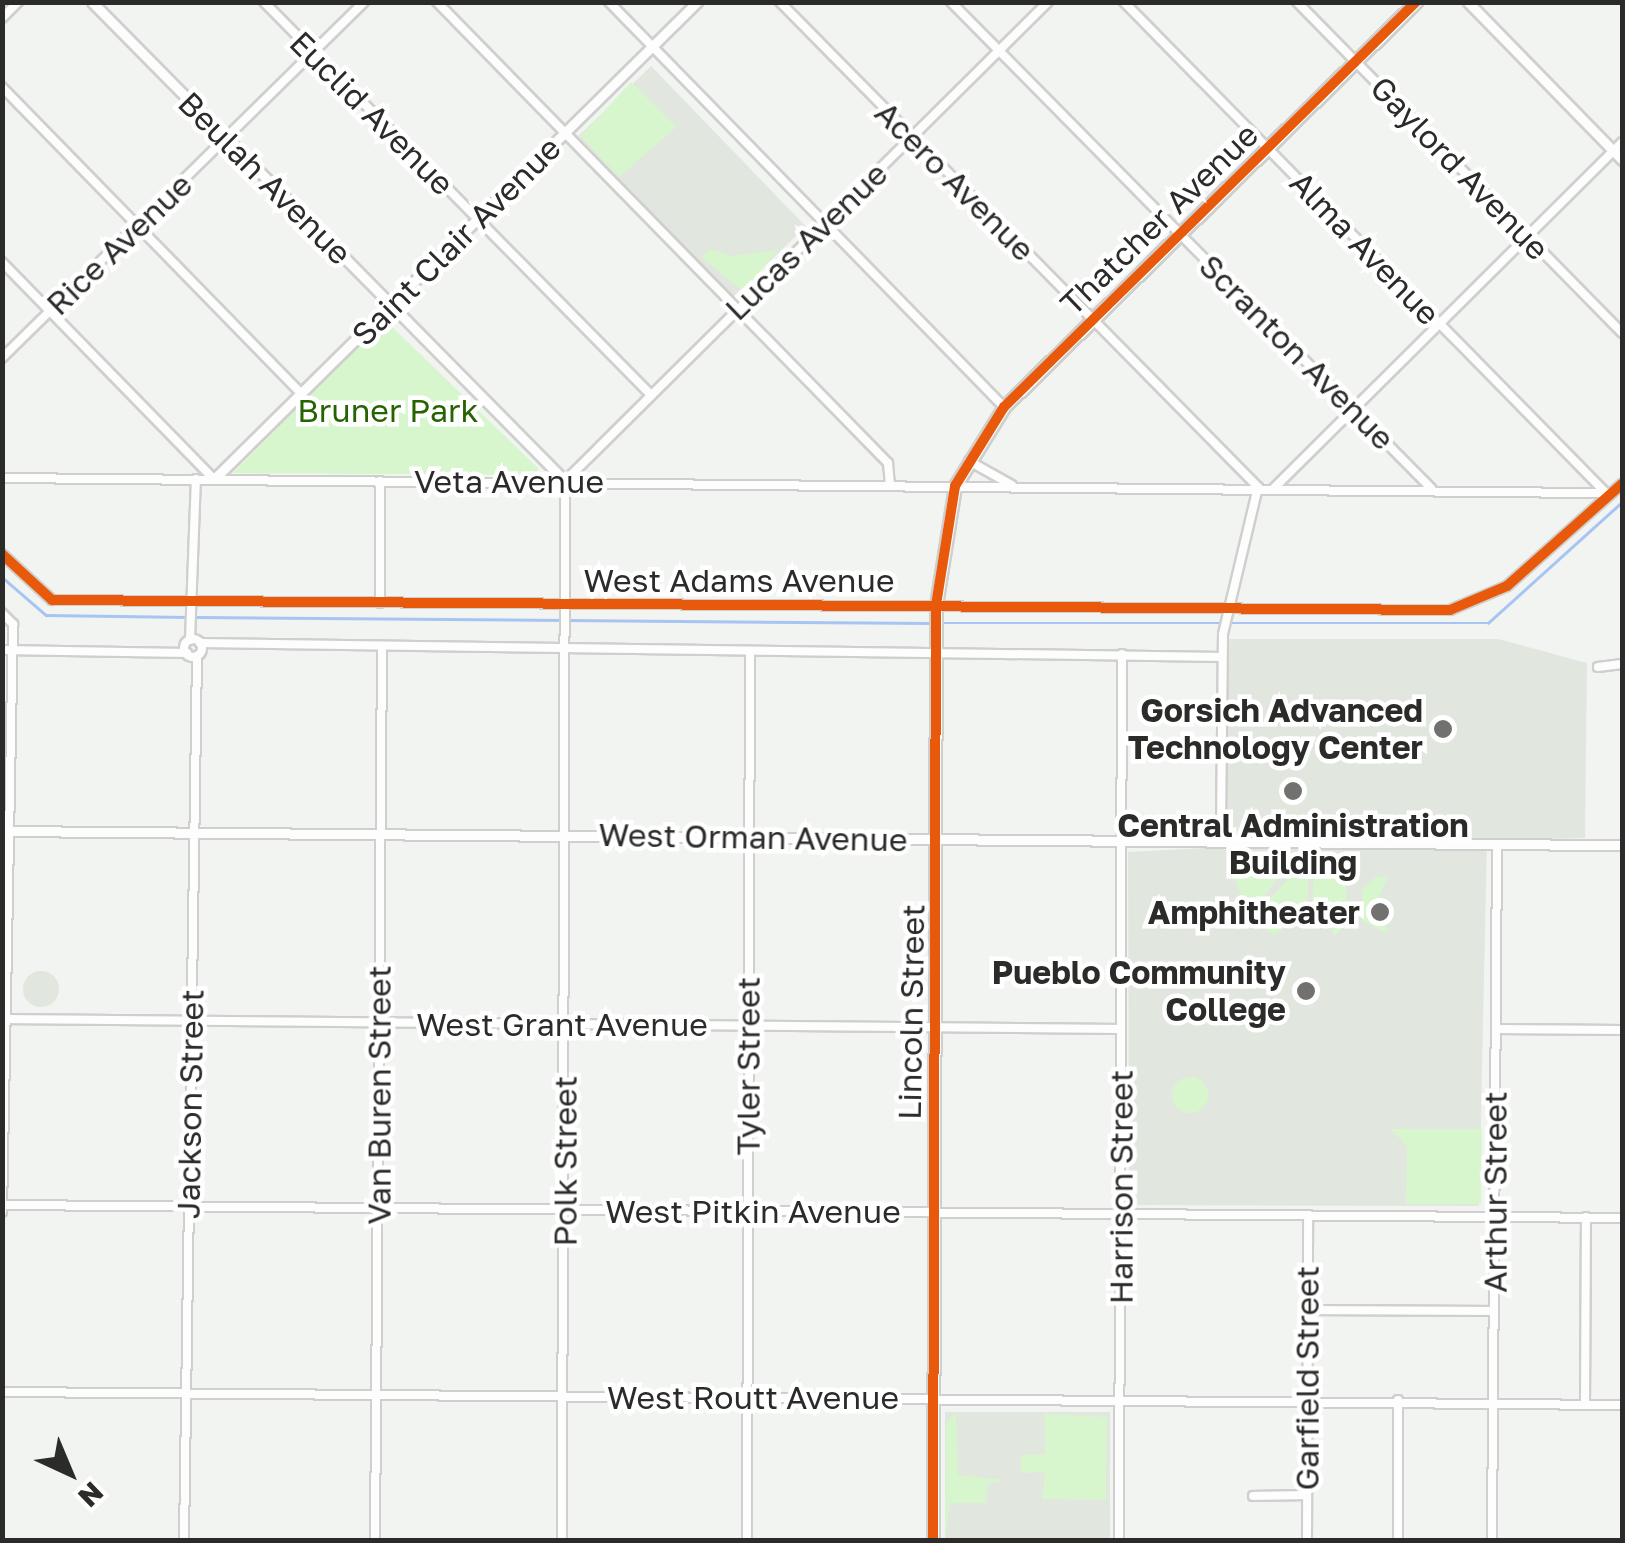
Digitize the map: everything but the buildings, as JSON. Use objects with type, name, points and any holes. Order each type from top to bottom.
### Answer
[{"type":"main road","name":"Thatcher Avenue","points":[[954,486],[967,458],[1004,407],[1416,2]]},
{"type":"main road","name":"Lincoln Street","points":[[933,1540],[936,610],[954,486]]},
{"type":"street","points":[[2,18],[18,2]]},
{"type":"street","name":"Beulah Avenue","points":[[92,2],[565,481]]},
{"type":"street","name":"Euclid Avenue","points":[[264,2],[650,394]]},
{"type":"street","name":"Rice Avenue","points":[[2,358],[364,2]]},
{"type":"street","points":[[437,2],[888,462],[890,484]]},
{"type":"street","points":[[609,2],[1004,407]]},
{"type":"street","name":"Saint Clair Avenue","points":[[214,479],[697,2]]},
{"type":"street","name":"Acero Avenue","points":[[780,2],[1258,488]]},
{"type":"street","name":"Scranton Avenue","points":[[951,2],[1432,488]]},
{"type":"street","name":"Lucas Avenue","points":[[565,481],[1048,2]]},
{"type":"street","name":"Alma Avenue","points":[[1124,2],[1606,494]]},
{"type":"street","name":"Gaylord Avenue","points":[[1298,2],[1622,333]]},
{"type":"street","points":[[1468,2],[1622,160]]},
{"type":"street","points":[[2,86],[301,394]]},
{"type":"street","points":[[1274,488],[1622,142]]},
{"type":"street","points":[[2,262],[214,479]]},
{"type":"street","name":"Veta Avenue","points":[[967,458],[1016,486]]},
{"type":"street","name":"Veta Avenue","points":[[2,478],[1432,488],[1606,494]]},
{"type":"street","name":"Jackson Street","points":[[184,1540],[196,479]]},
{"type":"street","points":[[380,481],[380,603]]},
{"type":"street","name":"Polk Street","points":[[562,1540],[568,651],[565,481]]},
{"type":"street","name":"West Adams Avenue","points":[[2,554],[52,600],[194,607],[380,603],[1228,612],[1468,604],[1507,586],[1606,494],[1622,484]]},
{"type":"street","points":[[1221,841],[1223,634],[1258,488]]},
{"type":"street","points":[[2,613],[13,624],[8,650],[3,1207]]},
{"type":"street","points":[[8,650],[173,649],[194,644],[382,650],[937,648],[1222,657]]},
{"type":"street","name":"Van Buren Street","points":[[376,1540],[382,650]]},
{"type":"street","name":"Tyler Street","points":[[747,1540],[750,651]]},
{"type":"street","name":"Harrison Street","points":[[1119,1540],[1122,654]]},
{"type":"street","points":[[1598,667],[1622,664]]},
{"type":"street","name":"West Orman Avenue","points":[[6,831],[1622,845]]},
{"type":"street","name":"Arthur Street","points":[[1492,1540],[1497,844]]},
{"type":"street","name":"West Grant Avenue","points":[[4,1019],[1121,1029]]},
{"type":"street","points":[[1496,1030],[1622,1030]]},
{"type":"street","name":"West Pitkin Avenue","points":[[3,1207],[1622,1218]]},
{"type":"street","name":"Garfield Street","points":[[1307,1540],[1308,1215]]},
{"type":"street","points":[[1585,1404],[1586,1218]]},
{"type":"street","points":[[1308,1310],[1494,1311]]},
{"type":"street","name":"West Routt Avenue","points":[[2,1392],[1398,1400],[1622,1405]]},
{"type":"street","points":[[1398,1400],[1398,1540]]},
{"type":"street","points":[[1253,1496],[1306,1496]]},
{"type":"shaded area","points":[[651,66],[806,226],[733,297],[578,136]]},
{"type":"shaded area","name":"Pueblo Community College","points":[[1228,639],[1498,639],[1587,663],[1585,838],[1487,841],[1479,1206],[1129,1205],[1128,852],[1225,847]]},
{"type":"shaded area","points":[[41,971],[54,976],[59,989],[54,1002],[41,1007],[28,1002],[23,989],[28,976]]},
{"type":"shaded area","points":[[945,1412],[1110,1412],[1110,1540],[945,1540]]},
{"type":"green space","points":[[631,82],[676,127],[619,177],[581,136]]},
{"type":"green space","points":[[710,249],[731,256],[778,250],[743,292],[702,257]]},
{"type":"green space","name":"Bruner Park","points":[[384,319],[538,468],[537,475],[233,473]]},
{"type":"green space","points":[[1255,854],[1295,858],[1248,915],[1235,879]]},
{"type":"green space","points":[[1309,858],[1307,914],[1274,935],[1251,918]]},
{"type":"green space","points":[[1315,858],[1346,884],[1346,924],[1335,936],[1327,919],[1311,914]]},
{"type":"green space","points":[[1376,877],[1388,877],[1378,898],[1388,934],[1362,921],[1362,890]]},
{"type":"green space","points":[[1190,1077],[1203,1082],[1208,1095],[1203,1108],[1190,1113],[1177,1108],[1172,1095],[1177,1082]]},
{"type":"green space","points":[[1391,1129],[1482,1129],[1481,1204],[1406,1204],[1407,1147]]},
{"type":"green space","points":[[956,1412],[958,1475],[1003,1480],[987,1484],[986,1503],[950,1503],[945,1540],[946,1423]]},
{"type":"green space","points":[[1045,1414],[1107,1417],[1106,1500],[1042,1499],[1045,1472],[1021,1473],[1021,1455],[1045,1454]]},
{"type":"waterway","points":[[941,623],[1488,623],[1622,502]]},
{"type":"waterway","points":[[2,577],[46,615],[188,617]]},
{"type":"waterway","points":[[196,617],[933,623]]},
{"type":"cycle path","points":[[933,1540],[936,605],[955,486],[1004,407],[1416,2]]},
{"type":"cycle path","points":[[2,554],[52,600],[1450,610],[1507,586],[1622,484]]},
{"type":"place","name":"Gorsich Advanced Technology Center","points":[[1443,729]]},
{"type":"place","name":"Central Administration Building","points":[[1293,791]]},
{"type":"place","name":"Amphitheater","points":[[1380,912]]},
{"type":"place","name":"Pueblo Community College","points":[[1306,991]]}]
